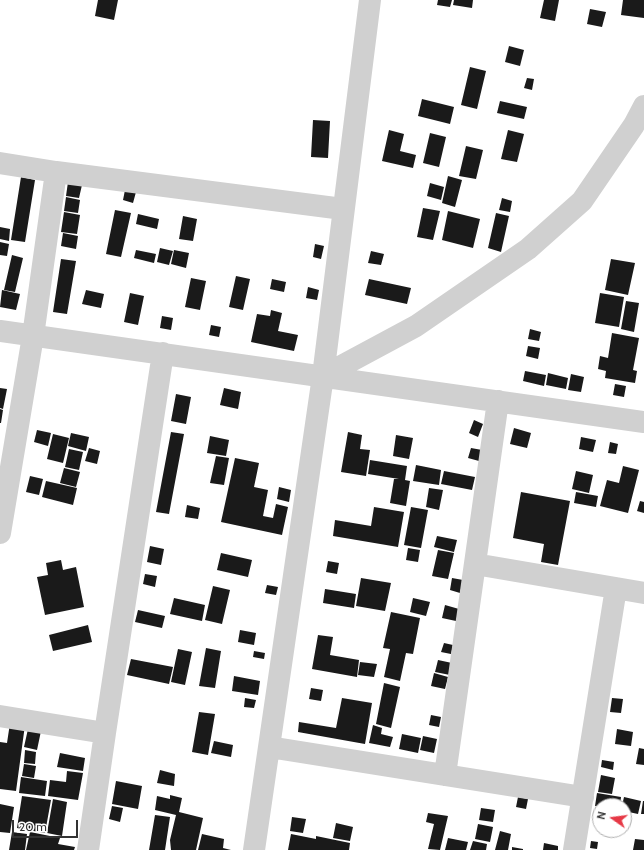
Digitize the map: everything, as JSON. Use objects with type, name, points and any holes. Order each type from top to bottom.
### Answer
[{"type":"street","points":[[254,850],[323,376],[370,0]]},
{"type":"street","points":[[323,376],[416,326],[528,249],[582,201],[634,125],[644,106]]},
{"type":"street","points":[[0,163],[56,172],[343,210]]},
{"type":"street","points":[[0,533],[33,336],[56,172]]},
{"type":"street","points":[[0,331],[644,422]]},
{"type":"street","points":[[88,850],[163,353]]},
{"type":"street","points":[[445,775],[498,401]]},
{"type":"street","points":[[475,564],[644,593]]},
{"type":"street","points":[[574,850],[616,588]]},
{"type":"street","points":[[0,716],[105,733]]},
{"type":"street","points":[[269,747],[583,797]]},
{"type":"building","points":[[98,0],[118,0],[114,20],[95,16]]},
{"type":"building","points":[[438,0],[452,0],[450,7],[437,5]]},
{"type":"building","points":[[454,0],[473,0],[472,8],[453,5]]},
{"type":"building","points":[[544,0],[559,0],[555,21],[540,18]]},
{"type":"building","points":[[623,0],[644,0],[644,18],[621,15]]},
{"type":"building","points":[[590,9],[606,12],[602,27],[587,24]]},
{"type":"building","points":[[509,46],[524,50],[520,66],[505,62]]},
{"type":"building","points":[[470,67],[486,71],[477,109],[461,105]]},
{"type":"building","points":[[527,78],[534,79],[532,90],[524,88]]},
{"type":"building","points":[[422,99],[454,107],[450,124],[418,116]]},
{"type":"building","points":[[500,101],[527,107],[524,119],[497,113]]},
{"type":"building","points":[[313,120],[330,121],[328,158],[311,157]]},
{"type":"building","points":[[389,130],[404,134],[400,151],[416,155],[413,168],[382,161]]},
{"type":"building","points":[[508,130],[524,134],[517,162],[501,159]]},
{"type":"building","points":[[430,133],[446,137],[439,167],[423,163]]},
{"type":"building","points":[[466,146],[483,150],[476,179],[459,176]]},
{"type":"building","points":[[448,176],[462,180],[455,207],[442,203]]},
{"type":"building","points":[[21,177],[35,180],[25,242],[11,240]]},
{"type":"building","points":[[68,182],[82,185],[79,198],[66,196]]},
{"type":"building","points":[[430,183],[444,187],[441,200],[427,196]]},
{"type":"building","points":[[125,190],[136,192],[133,203],[123,200]]},
{"type":"building","points":[[66,197],[80,200],[78,213],[64,211]]},
{"type":"building","points":[[502,198],[512,201],[510,212],[499,210]]},
{"type":"building","points":[[423,208],[440,211],[433,240],[417,237]]},
{"type":"building","points":[[115,210],[131,213],[121,257],[106,254]]},
{"type":"building","points":[[448,211],[480,219],[473,248],[442,240]]},
{"type":"building","points":[[64,212],[80,215],[77,234],[61,232]]},
{"type":"building","points":[[496,213],[509,216],[501,252],[488,248]]},
{"type":"building","points":[[138,214],[159,219],[157,229],[136,224]]},
{"type":"building","points":[[183,216],[197,219],[193,241],[179,239]]},
{"type":"building","points":[[0,227],[10,229],[9,241],[0,239]]},
{"type":"building","points":[[63,233],[78,236],[76,249],[61,246]]},
{"type":"building","points":[[0,242],[9,244],[7,256],[0,255]]},
{"type":"building","points":[[315,244],[324,246],[321,259],[313,257]]},
{"type":"building","points":[[160,248],[173,251],[169,265],[157,262]]},
{"type":"building","points":[[136,250],[156,254],[154,263],[134,258]]},
{"type":"building","points":[[174,250],[189,253],[186,268],[171,264]]},
{"type":"building","points":[[371,251],[384,254],[381,265],[368,263]]},
{"type":"building","points":[[12,255],[23,258],[15,292],[4,290]]},
{"type":"building","points":[[61,259],[76,261],[67,314],[53,312]]},
{"type":"building","points":[[611,259],[635,263],[628,295],[605,290]]},
{"type":"building","points":[[236,276],[250,279],[243,310],[229,307]]},
{"type":"building","points":[[191,278],[206,281],[200,310],[185,307]]},
{"type":"building","points":[[272,279],[286,282],[284,292],[270,289]]},
{"type":"building","points":[[369,279],[411,288],[407,304],[365,295]]},
{"type":"building","points":[[308,287],[319,290],[317,300],[306,298]]},
{"type":"building","points":[[2,290],[20,294],[16,310],[0,307]]},
{"type":"building","points":[[86,290],[104,294],[101,308],[82,304]]},
{"type":"building","points":[[130,293],[144,296],[138,325],[124,322]]},
{"type":"building","points":[[600,293],[624,297],[619,327],[595,323]]},
{"type":"building","points":[[626,301],[639,303],[634,332],[621,329]]},
{"type":"building","points":[[271,310],[282,313],[278,331],[298,335],[294,351],[251,342],[257,314],[270,316]]},
{"type":"building","points":[[162,316],[173,318],[171,330],[160,328]]},
{"type":"building","points":[[211,325],[221,327],[219,337],[209,335]]},
{"type":"building","points":[[530,329],[541,332],[539,341],[528,339]]},
{"type":"building","points":[[612,333],[639,338],[633,370],[637,371],[635,383],[605,378],[606,371],[598,369],[600,356],[608,358]]},
{"type":"building","points":[[528,346],[540,348],[538,359],[526,356]]},
{"type":"building","points":[[525,371],[546,375],[544,386],[523,381]]},
{"type":"building","points":[[548,373],[568,378],[566,389],[546,385]]},
{"type":"building","points":[[571,374],[584,377],[581,392],[568,390]]},
{"type":"building","points":[[615,384],[626,386],[624,397],[613,395]]},
{"type":"building","points":[[0,388],[7,389],[3,409],[0,408]]},
{"type":"building","points":[[224,388],[241,392],[238,409],[220,405]]},
{"type":"building","points":[[176,394],[191,397],[186,424],[171,421]]},
{"type":"building","points":[[0,409],[3,410],[1,423],[0,423]]},
{"type":"building","points":[[474,420],[483,424],[478,437],[469,433]]},
{"type":"building","points":[[514,428],[531,433],[527,448],[510,444]]},
{"type":"building","points":[[37,430],[51,433],[48,446],[34,442]]},
{"type":"building","points":[[171,432],[184,434],[169,514],[156,512]]},
{"type":"building","points":[[348,432],[362,435],[360,449],[370,450],[366,476],[341,472]]},
{"type":"building","points":[[71,433],[89,437],[86,451],[68,446]]},
{"type":"building","points":[[53,434],[69,438],[63,463],[47,459]]},
{"type":"building","points":[[396,435],[413,438],[409,459],[393,456]]},
{"type":"building","points":[[210,436],[229,440],[226,456],[207,453]]},
{"type":"building","points":[[581,437],[596,440],[593,452],[579,449]]},
{"type":"building","points":[[610,442],[618,444],[616,454],[608,453]]},
{"type":"building","points":[[89,448],[100,451],[97,464],[85,461]]},
{"type":"building","points":[[471,448],[482,450],[479,461],[468,458]]},
{"type":"building","points":[[69,449],[83,452],[79,470],[65,467]]},
{"type":"building","points":[[216,456],[229,458],[224,485],[210,483]]},
{"type":"building","points":[[235,458],[259,463],[254,487],[268,490],[263,516],[273,518],[276,504],[288,507],[282,535],[221,522]]},
{"type":"building","points":[[370,460],[407,466],[405,480],[410,481],[406,506],[390,503],[394,479],[399,479],[368,474]]},
{"type":"building","points":[[416,465],[441,470],[439,485],[413,481]]},
{"type":"building","points":[[623,466],[639,470],[628,513],[600,506],[607,480],[619,483]]},
{"type":"building","points":[[64,468],[80,472],[76,487],[60,483]]},
{"type":"building","points":[[444,471],[475,477],[472,490],[441,484]]},
{"type":"building","points":[[576,471],[593,475],[589,493],[572,489]]},
{"type":"building","points":[[30,476],[43,479],[39,495],[26,492]]},
{"type":"building","points":[[46,481],[77,488],[73,505],[42,497]]},
{"type":"building","points":[[279,487],[291,490],[289,502],[277,499]]},
{"type":"building","points":[[429,488],[443,490],[439,510],[426,507]]},
{"type":"building","points":[[521,492],[570,501],[558,565],[541,562],[544,544],[513,538]]},
{"type":"building","points":[[576,492],[598,496],[596,507],[574,503]]},
{"type":"building","points":[[640,501],[644,502],[644,513],[637,511]]},
{"type":"building","points":[[187,505],[200,508],[198,519],[185,517]]},
{"type":"building","points":[[374,507],[404,512],[398,547],[333,536],[335,520],[371,526]]},
{"type":"building","points":[[411,507],[428,510],[421,548],[404,545]]},
{"type":"building","points":[[437,536],[457,540],[454,552],[434,547]]},
{"type":"building","points":[[150,546],[164,549],[161,565],[147,562]]},
{"type":"building","points":[[408,548],[420,550],[418,562],[406,560]]},
{"type":"building","points":[[438,550],[454,553],[448,579],[432,576]]},
{"type":"building","points":[[221,553],[252,560],[248,577],[217,570]]},
{"type":"building","points":[[61,560],[63,570],[76,567],[84,607],[45,615],[37,577],[48,575],[46,563]]},
{"type":"building","points":[[328,561],[339,563],[337,574],[326,572]]},
{"type":"building","points":[[145,574],[157,576],[155,587],[143,584]]},
{"type":"building","points":[[361,578],[391,583],[385,611],[356,606]]},
{"type":"building","points":[[452,578],[463,580],[460,593],[450,590]]},
{"type":"building","points":[[267,585],[278,587],[276,595],[265,593]]},
{"type":"building","points":[[213,586],[230,590],[222,624],[205,620]]},
{"type":"building","points":[[325,589],[356,594],[354,608],[323,603]]},
{"type":"building","points":[[174,598],[205,605],[202,621],[170,614]]},
{"type":"building","points":[[413,598],[430,602],[426,616],[410,612]]},
{"type":"building","points":[[445,605],[459,609],[456,621],[442,618]]},
{"type":"building","points":[[138,610],[165,616],[162,628],[135,622]]},
{"type":"building","points":[[391,612],[420,618],[413,654],[406,653],[400,681],[384,677],[390,649],[383,648]]},
{"type":"building","points":[[88,625],[92,642],[53,651],[49,635]]},
{"type":"building","points":[[240,630],[256,633],[254,645],[238,642]]},
{"type":"building","points":[[318,635],[333,637],[330,655],[359,660],[357,677],[312,669]]},
{"type":"building","points":[[444,643],[453,645],[451,654],[441,652]]},
{"type":"building","points":[[206,648],[221,651],[215,688],[199,686]]},
{"type":"building","points":[[178,649],[192,652],[185,685],[171,682]]},
{"type":"building","points":[[254,651],[265,653],[264,659],[253,657]]},
{"type":"building","points":[[131,659],[173,667],[169,684],[127,675]]},
{"type":"building","points":[[438,660],[452,663],[450,675],[435,672]]},
{"type":"building","points":[[360,662],[377,664],[374,677],[358,675]]},
{"type":"building","points":[[434,673],[448,677],[445,689],[431,686]]},
{"type":"building","points":[[234,676],[260,681],[258,695],[232,691]]},
{"type":"building","points":[[384,683],[400,687],[391,728],[376,724]]},
{"type":"building","points":[[311,688],[323,690],[321,701],[309,699]]},
{"type":"building","points":[[245,698],[256,700],[254,708],[244,707]]},
{"type":"building","points":[[342,698],[372,703],[365,744],[298,732],[299,722],[336,728]]},
{"type":"building","points":[[612,698],[623,699],[621,713],[610,712]]},
{"type":"building","points":[[199,712],[215,714],[208,755],[192,752]]},
{"type":"building","points":[[431,715],[441,717],[439,727],[429,725]]},
{"type":"building","points":[[10,723],[25,725],[16,791],[0,789],[0,742],[7,743]]},
{"type":"building","points":[[373,725],[382,728],[381,734],[393,737],[390,747],[369,743]]},
{"type":"building","points":[[28,729],[41,731],[37,750],[24,747]]},
{"type":"building","points":[[617,729],[633,732],[631,746],[615,744]]},
{"type":"building","points":[[402,734],[421,738],[418,753],[399,749]]},
{"type":"building","points":[[423,736],[437,739],[434,753],[420,750]]},
{"type":"building","points":[[214,741],[233,745],[231,757],[211,753]]},
{"type":"building","points":[[639,748],[644,749],[644,765],[636,764]]},
{"type":"building","points":[[25,750],[36,752],[35,764],[24,763]]},
{"type":"building","points":[[60,753],[85,758],[83,771],[57,767]]},
{"type":"building","points":[[602,760],[614,762],[613,770],[601,767]]},
{"type":"building","points":[[24,764],[36,766],[34,778],[22,776]]},
{"type":"building","points":[[160,770],[175,774],[174,786],[157,783]]},
{"type":"building","points":[[67,771],[83,773],[78,800],[48,796],[50,780],[66,782]]},
{"type":"building","points":[[601,775],[615,778],[612,794],[598,792]]},
{"type":"building","points":[[21,777],[47,781],[45,796],[19,793]]},
{"type":"building","points":[[116,781],[142,786],[138,809],[112,804]]},
{"type":"building","points":[[597,793],[621,797],[621,798],[596,798]]},
{"type":"building","points":[[170,795],[182,798],[179,812],[203,818],[196,850],[171,850],[170,840],[176,815],[155,810],[157,796],[170,799]]},
{"type":"building","points":[[22,796],[51,800],[45,833],[17,828]]},
{"type":"building","points":[[518,797],[528,799],[526,809],[516,807]]},
{"type":"building","points":[[53,799],[67,802],[62,836],[47,833]]},
{"type":"building","points":[[632,799],[641,801],[638,814],[632,813]]},
{"type":"building","points":[[643,801],[644,814],[641,814]]},
{"type":"building","points":[[0,804],[14,807],[10,833],[0,832]]},
{"type":"building","points":[[112,806],[123,808],[120,822],[109,819]]},
{"type":"building","points":[[481,808],[495,810],[493,822],[479,820]]},
{"type":"building","points":[[428,813],[448,816],[440,850],[428,849],[434,824],[426,822]]},
{"type":"building","points":[[155,815],[170,817],[165,850],[149,850]]},
{"type":"building","points":[[292,817],[306,819],[303,833],[290,831]]},
{"type":"building","points":[[336,823],[353,827],[350,841],[333,838]]},
{"type":"building","points":[[478,824],[493,827],[490,842],[475,839]]},
{"type":"building","points":[[500,831],[511,834],[508,850],[495,850]]},
{"type":"building","points":[[12,832],[27,834],[25,850],[9,850]]},
{"type":"building","points":[[30,832],[60,838],[58,844],[75,847],[74,850],[26,850]]},
{"type":"building","points":[[202,834],[224,839],[223,848],[231,850],[198,850]]},
{"type":"building","points":[[291,834],[316,839],[316,836],[350,843],[349,850],[288,850]]},
{"type":"building","points":[[448,838],[468,842],[466,850],[445,850]]},
{"type":"building","points":[[635,839],[644,840],[644,850],[633,850]]},
{"type":"building","points":[[473,841],[487,844],[486,850],[470,850]]},
{"type":"building","points":[[591,841],[598,842],[597,849],[590,848]]},
{"type":"building","points":[[544,843],[558,846],[558,850],[543,850]]},
{"type":"building","points":[[512,847],[523,849],[523,850],[512,850]]}]
